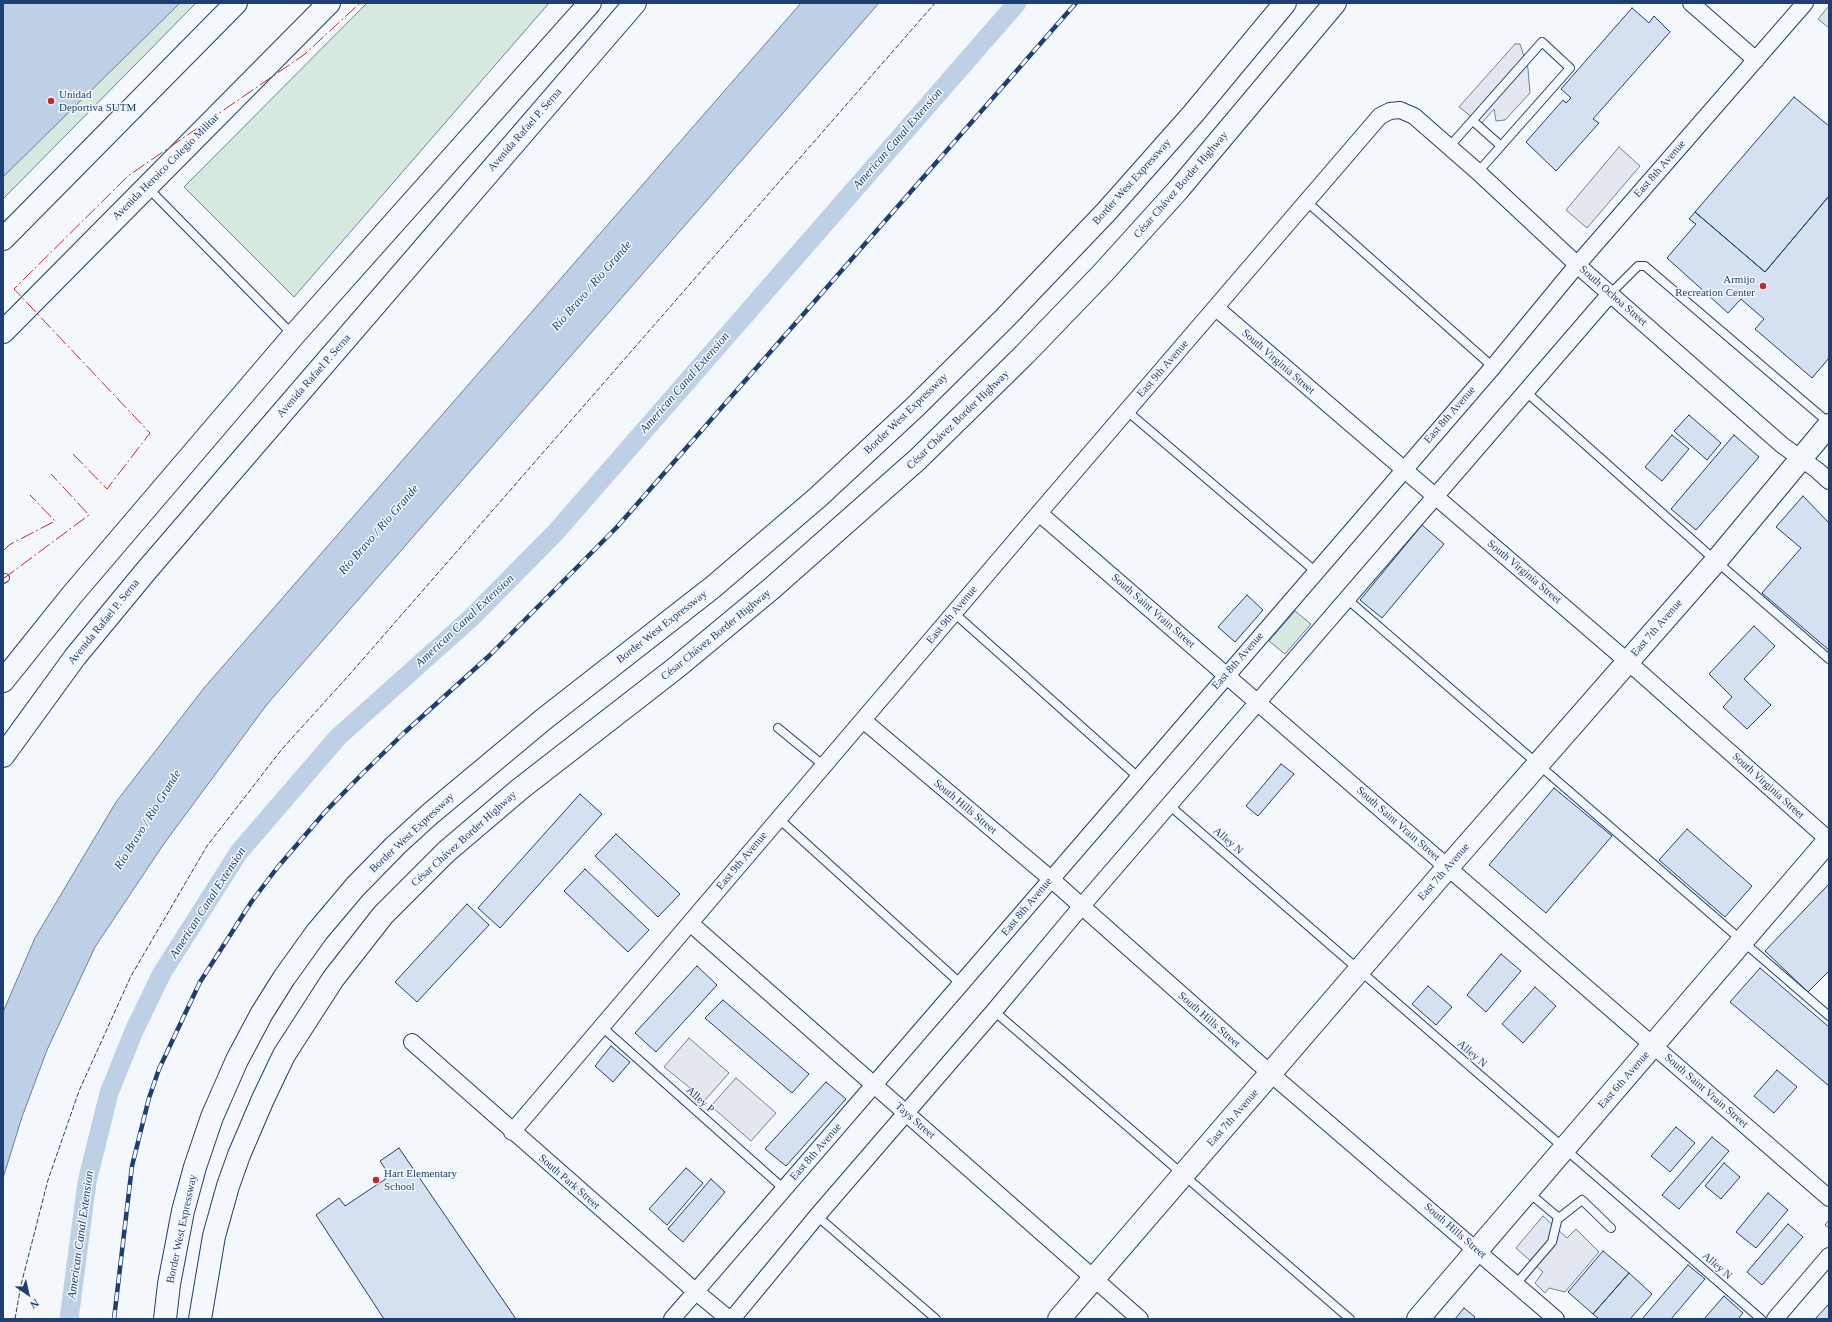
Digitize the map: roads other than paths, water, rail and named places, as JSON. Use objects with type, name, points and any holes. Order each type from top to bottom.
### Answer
[{"type":"main road","points":[[3,239],[236,3]]},
{"type":"main road","name":"Avenida Heroico Colegio Militar","points":[[3,332],[329,3]]},
{"type":"main road","points":[[3,681],[72,595],[294,335],[590,3]]},
{"type":"main road","name":"Avenida Rafael P. Serna","points":[[3,756],[75,657],[146,571],[635,3]]},
{"type":"main road","name":"Border West Expressway","points":[[165,1319],[169,1284],[183,1211],[195,1167],[212,1117],[234,1067],[262,1013],[284,978],[317,932],[355,887],[395,846],[430,814],[544,720],[713,587],[817,498],[915,407],[1004,319],[1107,211],[1193,114],[1285,3]]},
{"type":"main road","name":"César Chávez Border Highway","points":[[200,1319],[214,1236],[228,1186],[239,1155],[263,1099],[284,1056],[333,979],[383,914],[446,852],[514,794],[677,667],[771,589],[918,459],[1024,355],[1102,274],[1188,178],[1334,3]]},
{"type":"main road","name":"East 7th Avenue","points":[[1059,1319],[1538,763],[1716,561],[1829,424]]},
{"type":"main road","name":"East 6th Avenue","points":[[1418,1319],[1564,1148],[1654,1046],[1829,840]]},
{"type":"street","points":[[1691,3],[1756,60]]},
{"type":"street","name":"East 8th Avenue","points":[[672,1319],[874,1086],[1226,674],[1493,367],[1577,265],[1805,3]]},
{"type":"street","name":"South Ochoa Street","points":[[1400,110],[1414,116],[1478,172],[1577,265],[1782,445],[1801,458],[1829,481]]},
{"type":"street","name":"East 9th Avenue","points":[[512,1132],[823,765],[1380,116],[1390,111],[1400,110]]},
{"type":"street","points":[[730,1319],[994,1011],[1081,907],[1610,294]]},
{"type":"street","name":"South Virginia Street","points":[[1216,308],[1628,661],[1829,840]]},
{"type":"street","name":"South Saint Vrain Street","points":[[1039,513],[1829,1198]]},
{"type":"street","name":"South Hills Street","points":[[863,720],[1050,879],[1271,1074],[1556,1319]]},
{"type":"street","name":"Tays Street","points":[[690,923],[1140,1319]]},
{"type":"street","name":"South Park Street","points":[[412,1042],[512,1132],[695,1291],[730,1319]]},
{"type":"street","points":[[1775,1319],[1829,1256]]},
{"type":"lane","points":[[1449,147],[1542,42],[1570,68],[1478,172]]},
{"type":"lane","points":[[1473,121],[1501,146]]},
{"type":"lane","points":[[147,187],[294,335]]},
{"type":"lane","points":[[1307,202],[1493,367]]},
{"type":"lane","points":[[1610,294],[1638,266],[1645,266],[1829,424]]},
{"type":"lane","points":[[1526,391],[1716,561],[1829,659]]},
{"type":"lane","points":[[1127,411],[1315,571]]},
{"type":"lane","points":[[1347,599],[1829,1016]]},
{"type":"lane","points":[[954,613],[1138,777]]},
{"type":"lane","points":[[778,728],[823,765]]},
{"type":"lane","name":"Alley N","points":[[1169,805],[1761,1319]]},
{"type":"lane","points":[[778,818],[961,984]]},
{"type":"lane","points":[[994,1011],[1350,1319]]},
{"type":"lane","name":"Alley P","points":[[602,1027],[784,1189]]},
{"type":"lane","points":[[1527,1192],[1558,1217]]},
{"type":"lane","points":[[1516,1284],[1552,1242],[1558,1217],[1582,1200],[1611,1228]]},
{"type":"lane","points":[[817,1216],[936,1319]]},
{"type":"water","name":"Unidad Deportiva SUTM","points":[[3,3],[180,3],[3,177]]},
{"type":"water","name":"Río Bravo / Rio Grande","points":[[801,3],[879,3],[268,703],[163,845],[95,947],[47,1050],[22,1117],[3,1178],[3,1012],[35,938],[116,802],[204,688]]},
{"type":"waterway","name":"American Canal Extension","points":[[69,1319],[87,1182],[109,1093],[134,1031],[162,973],[239,852],[338,737],[470,619],[555,533],[1017,3]]},
{"type":"railway","points":[[114,1319],[132,1166],[149,1098],[159,1069],[200,982],[252,901],[277,868],[325,812],[363,773],[405,732],[489,656],[617,527],[1076,3]]},
{"type":"place","name":"Unidad Deportiva SUTM","points":[[51,101]]},
{"type":"place","name":"Armijo Recreation Center","points":[[1763,286]]},
{"type":"place","name":"Hart Elementary School","points":[[376,1180]]}]
